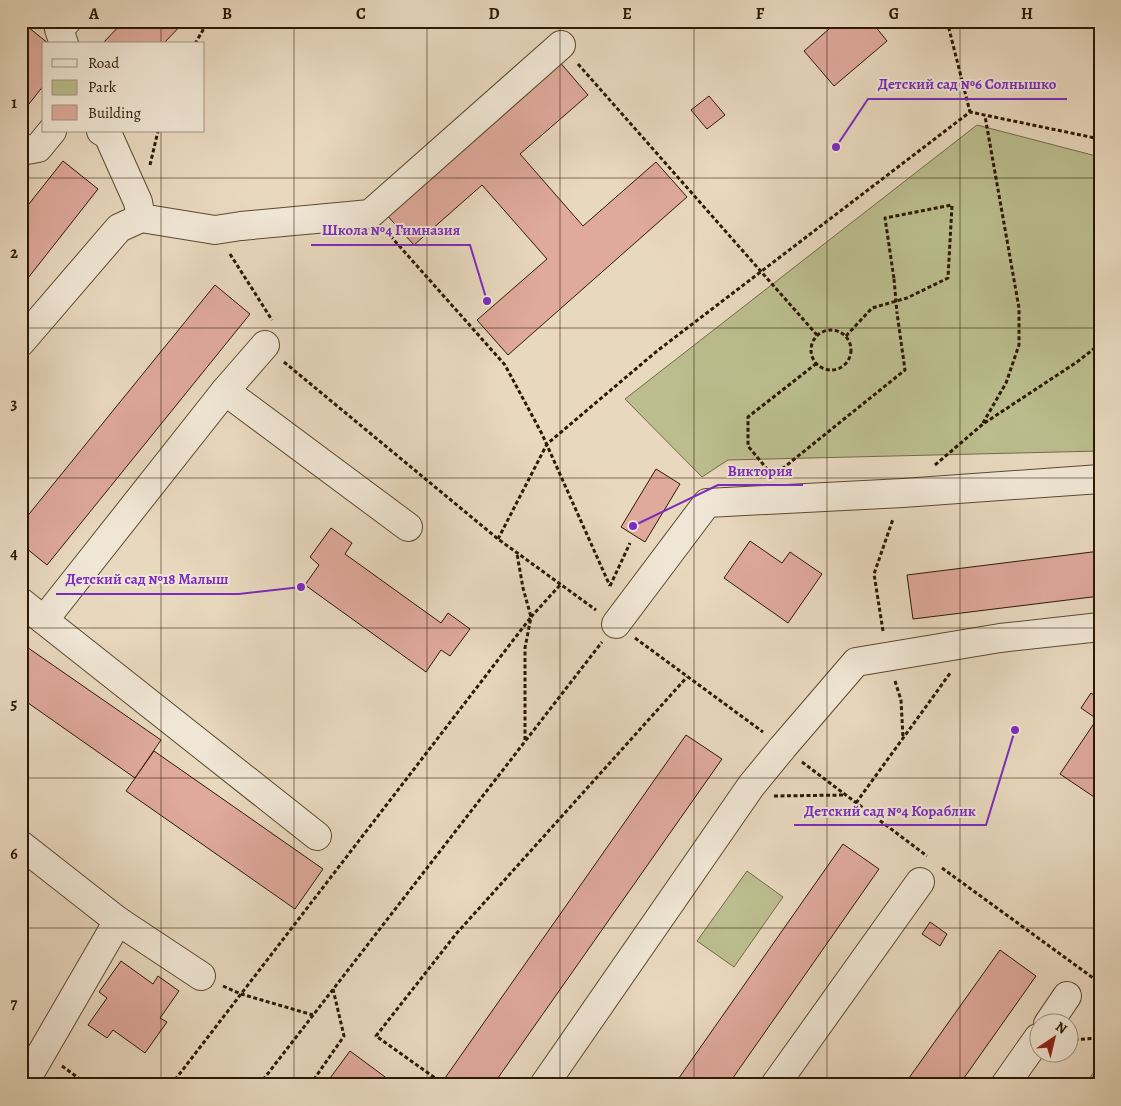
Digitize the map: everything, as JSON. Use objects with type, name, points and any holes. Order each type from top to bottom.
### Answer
[{"type":"lane","points":[[21,342],[119,228],[141,218],[215,230],[370,214],[561,45]]},
{"type":"lane","points":[[21,151],[38,148],[51,132]]},
{"type":"lane","points":[[103,132],[108,135],[138,202],[141,218]]},
{"type":"lane","points":[[44,620],[225,391],[265,345]]},
{"type":"lane","points":[[225,391],[408,527]]},
{"type":"lane","points":[[609,613],[708,503],[903,493],[1100,479]]},
{"type":"lane","points":[[21,602],[317,836]]},
{"type":"lane","points":[[544,1085],[744,797],[783,746],[856,662],[1000,638],[1100,627]]},
{"type":"lane","points":[[21,845],[118,921],[201,976]]},
{"type":"lane","points":[[775,1085],[920,882]]},
{"type":"lane","points":[[23,1085],[118,921]]},
{"type":"lane","points":[[1055,1014],[1067,996]]},
{"type":"lane","points":[[1006,1085],[1028,1053]]},
{"type":"path","points":[[196,42],[208,21]]},
{"type":"path","points":[[947,21],[970,112]]},
{"type":"path","points":[[561,45],[817,335]]},
{"type":"path","points":[[970,112],[1100,139]]},
{"type":"path","points":[[498,539],[547,444],[657,351],[970,112]]},
{"type":"path","points":[[983,424],[1006,383],[1019,345],[1019,308],[984,116]]},
{"type":"path","points":[[817,363],[748,417],[748,446],[773,476],[905,370],[897,313],[894,279],[885,218],[952,205],[948,278],[907,298],[872,308],[846,336]]},
{"type":"path","points":[[370,214],[505,365],[547,444],[610,586]]},
{"type":"path","points":[[215,230],[272,319],[265,345],[498,539],[597,611],[609,613],[687,677],[783,746]]},
{"type":"path","points":[[832,330],[840,331],[846,336],[852,350],[850,358],[838,369],[823,368],[812,357],[811,349],[817,335],[824,331],[832,330]]},
{"type":"path","points":[[932,468],[983,424],[1077,362],[1100,344]]},
{"type":"path","points":[[903,493],[874,574],[887,657],[901,700],[904,738]]},
{"type":"path","points":[[606,594],[630,543]]},
{"type":"path","points":[[517,553],[523,588],[531,617],[525,648],[525,742]]},
{"type":"path","points":[[171,1085],[531,617],[560,585]]},
{"type":"path","points":[[259,1085],[525,742],[609,613]]},
{"type":"path","points":[[856,803],[972,643]]},
{"type":"path","points":[[445,1085],[376,1036],[456,934],[687,677]]},
{"type":"path","points":[[744,797],[846,796]]},
{"type":"path","points":[[201,976],[241,994],[313,1015]]},
{"type":"path","points":[[310,1085],[344,1036],[333,989]]},
{"type":"path","points":[[1078,1039],[1100,1038]]},
{"type":"green space","points":[[977,125],[1100,157],[1100,451],[728,460],[702,477],[625,399]]},
{"type":"green space","points":[[747,871],[783,897],[734,967],[697,941]]},
{"type":"green space","points":[[1100,1063],[1100,1085],[1085,1085]]},
{"type":"building","points":[[124,21],[185,21],[165,42],[104,42]]},
{"type":"building","points":[[838,21],[871,21],[887,41],[834,86],[804,51]]},
{"type":"building","points":[[28,27],[47,42],[42,42],[42,88],[21,114],[21,36]]},
{"type":"building","points":[[558,60],[588,95],[520,154],[583,226],[656,162],[687,197],[508,355],[477,320],[547,259],[482,185],[414,245],[384,212]]},
{"type":"building","points":[[709,96],[725,115],[707,129],[691,110]]},
{"type":"building","points":[[63,161],[98,189],[21,287],[21,214]]},
{"type":"building","points":[[215,285],[250,314],[47,565],[21,544],[21,524]]},
{"type":"building","points":[[656,469],[680,484],[645,542],[621,527]]},
{"type":"building","points":[[331,528],[352,543],[345,554],[441,623],[448,613],[470,629],[450,656],[441,650],[426,672],[305,585],[319,565],[310,557]]},
{"type":"building","points":[[750,541],[782,563],[790,552],[822,574],[788,623],[724,578]]},
{"type":"building","points":[[1100,551],[1100,596],[913,619],[907,575]]},
{"type":"building","points":[[21,643],[161,740],[135,778],[21,698]]},
{"type":"building","points":[[1091,693],[1100,699],[1100,801],[1060,774],[1097,719],[1081,708]]},
{"type":"building","points":[[686,735],[722,759],[493,1085],[455,1085],[445,1078]]},
{"type":"building","points":[[154,751],[323,869],[295,909],[126,791]]},
{"type":"building","points":[[843,844],[879,869],[728,1085],[674,1085]]},
{"type":"building","points":[[930,922],[947,934],[940,946],[922,934]]},
{"type":"building","points":[[1000,950],[1036,976],[959,1085],[904,1085]]},
{"type":"building","points":[[121,961],[153,984],[158,976],[179,991],[160,1018],[167,1022],[145,1053],[113,1030],[107,1038],[88,1025],[107,998],[99,992]]},
{"type":"building","points":[[350,1051],[396,1085],[325,1085]]},
{"type":"place","name":"Детский сад №6 Солнышко","points":[[836,147]]},
{"type":"place","name":"Школа №4 Гимназия","points":[[487,301]]},
{"type":"place","name":"Виктория","points":[[633,526]]},
{"type":"place","name":"Детский сад №18 Малыш","points":[[301,587]]},
{"type":"place","name":"Детский сад №4 Кораблик","points":[[1015,730]]}]
